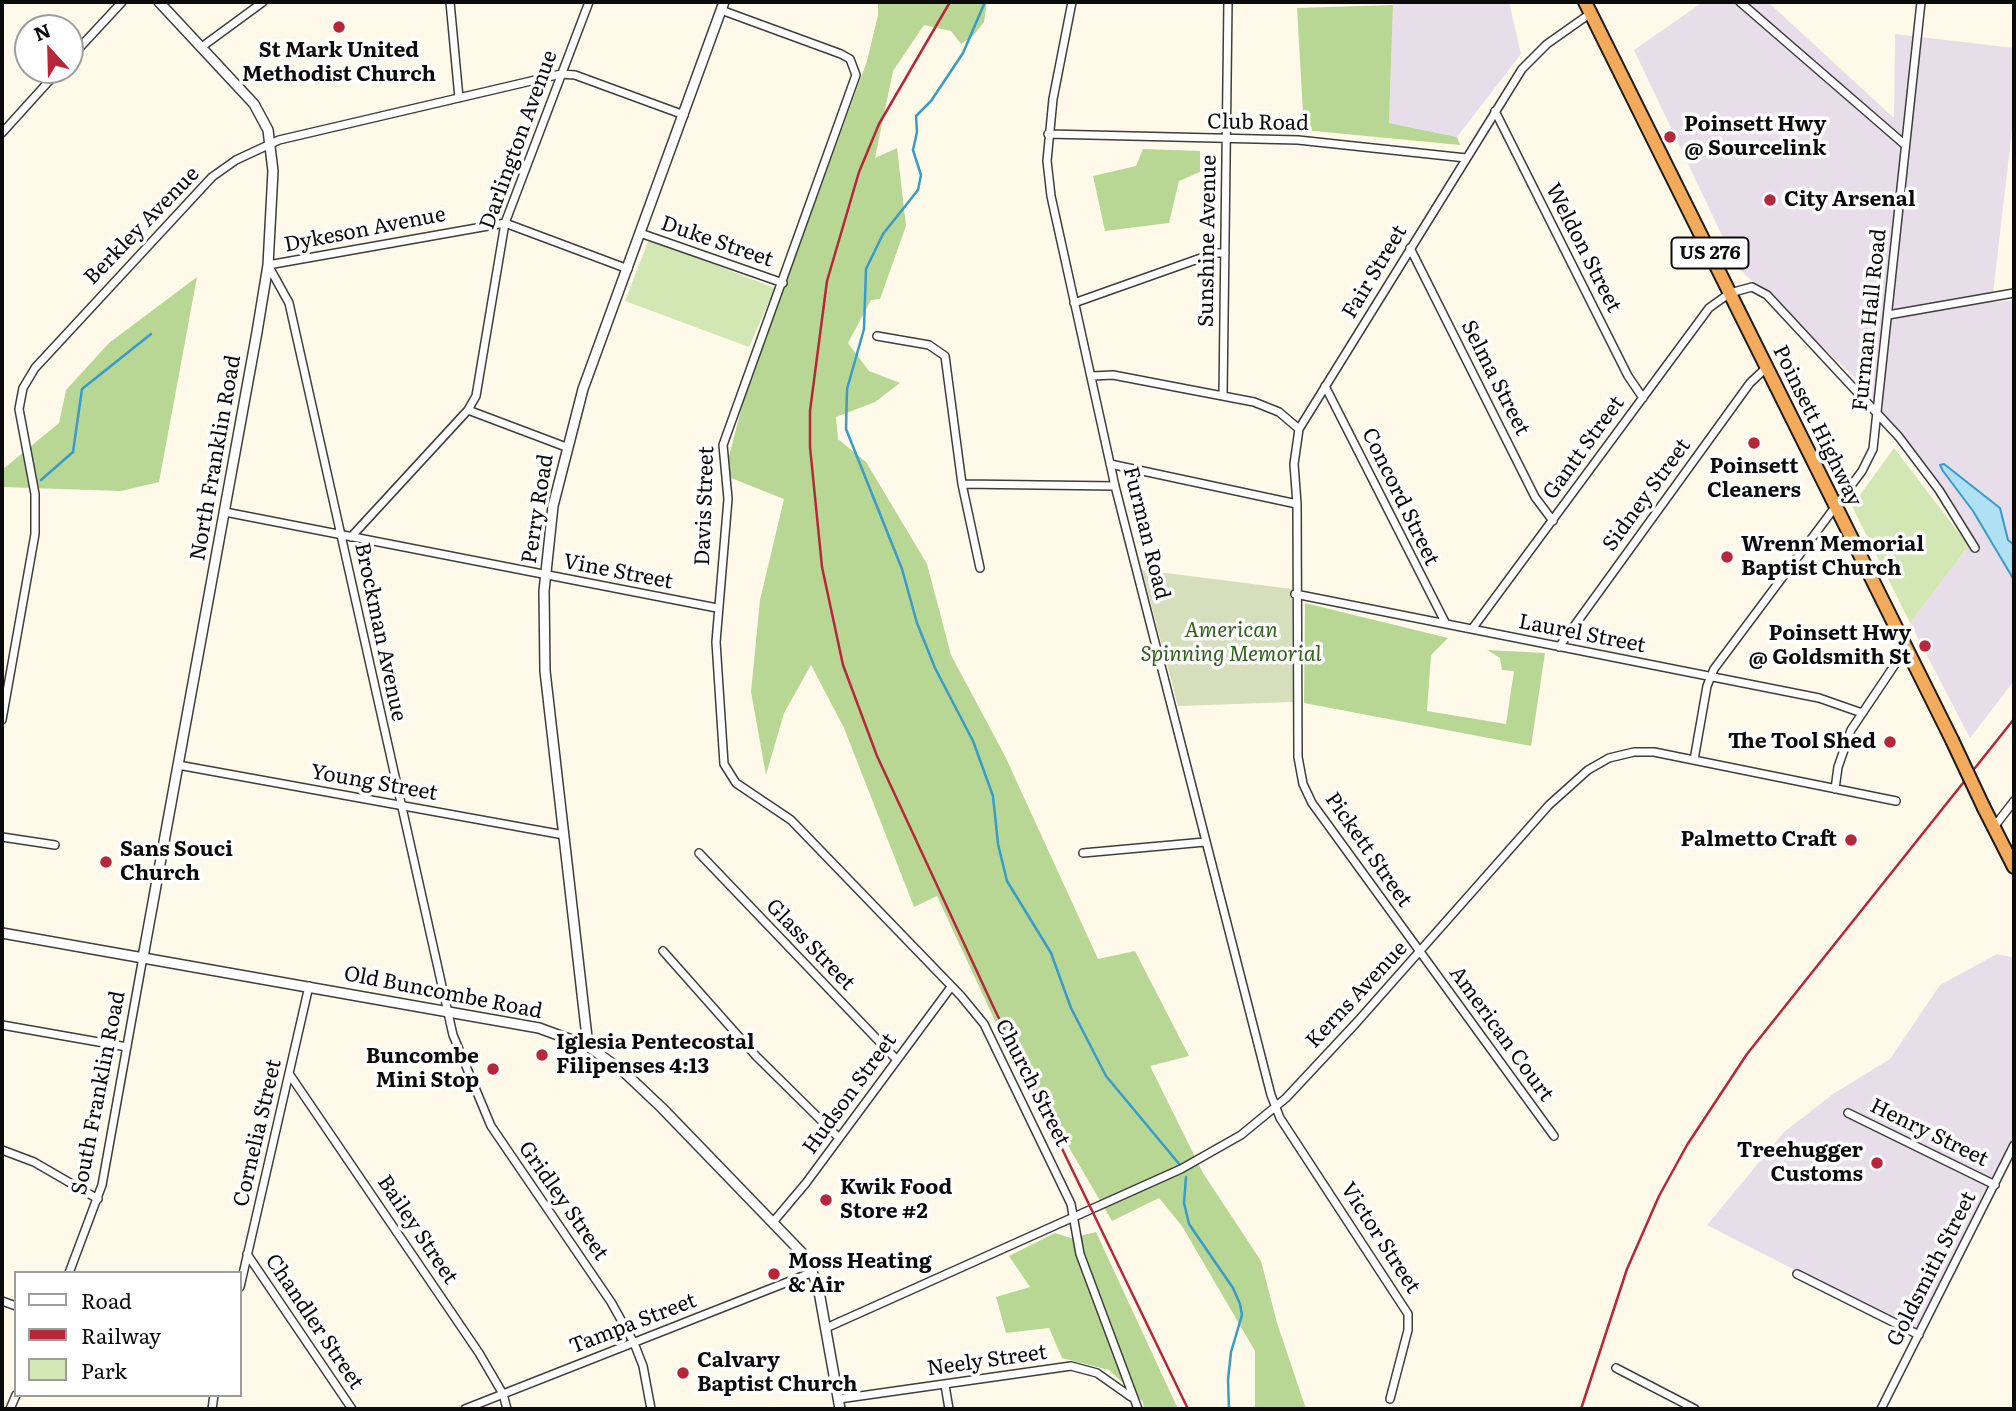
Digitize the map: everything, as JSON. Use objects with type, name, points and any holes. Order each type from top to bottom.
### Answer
[{"type":"highway","name":"Poinsett Highway","points":[[1588,7],[2014,867]]},
{"type":"street","points":[[84,43],[122,2]]},
{"type":"street","name":"North Franklin Road","points":[[143,957],[268,265],[273,171],[268,130],[254,104],[203,46],[159,2]]},
{"type":"street","points":[[203,46],[263,2]]},
{"type":"street","points":[[450,2],[460,98]]},
{"type":"street","name":"Darlington Avenue","points":[[351,537],[468,410],[480,383],[505,223],[589,2]]},
{"type":"street","name":"Furman Road","points":[[1072,2],[1048,134],[1051,196],[1115,486],[1255,1044],[1276,1107]]},
{"type":"street","name":"Sunshine Avenue","points":[[1223,396],[1228,2]]},
{"type":"street","points":[[1740,2],[1904,144]]},
{"type":"street","name":"Furman Hall Road","points":[[1710,677],[1870,458],[1876,440],[1904,144],[1921,2]]},
{"type":"street","name":"Perry Road","points":[[588,1046],[545,671],[545,576],[552,506],[566,447],[723,6]]},
{"type":"street","name":"Davis Street","points":[[723,6],[841,54],[850,60],[855,70],[851,95],[723,445],[728,499],[717,608],[716,673],[724,764],[732,779]]},
{"type":"street","name":"Fair Street","points":[[1295,594],[1297,504],[1294,464],[1299,429],[1465,158],[1533,55],[1588,7]]},
{"type":"street","name":"Berkley Avenue","points":[[2,720],[35,534],[35,494],[19,409],[23,388],[35,368],[200,188],[236,160],[270,143],[561,74],[575,75],[684,115]]},
{"type":"street","points":[[2,133],[46,84]]},
{"type":"street","name":"Weldon Street","points":[[1495,111],[1628,376],[1643,398]]},
{"type":"street","name":"Club Road","points":[[1048,134],[1298,140],[1465,158]]},
{"type":"street","points":[[505,223],[628,269]]},
{"type":"street","name":"Dykeson Avenue","points":[[268,265],[505,223]]},
{"type":"street","name":"Duke Street","points":[[640,233],[783,283]]},
{"type":"street","name":"Selma Street","points":[[1410,248],[1535,497],[1553,521]]},
{"type":"street","points":[[1074,303],[1215,253],[1225,253]]},
{"type":"street","name":"Brockman Avenue","points":[[268,265],[289,303],[445,1012]]},
{"type":"street","points":[[1730,293],[1752,287],[1763,292],[1878,412],[1939,490],[1975,548]]},
{"type":"street","name":"Gantt Street","points":[[1472,629],[1709,308],[1730,293]]},
{"type":"street","points":[[1888,314],[2014,293]]},
{"type":"street","points":[[877,336],[929,345],[945,356],[962,484],[980,568]]},
{"type":"street","name":"Sidney Street","points":[[1559,647],[1750,383],[1767,367]]},
{"type":"street","points":[[1091,376],[1113,375],[1264,405],[1284,415],[1299,429]]},
{"type":"street","name":"Concord Street","points":[[1325,386],[1445,622]]},
{"type":"street","points":[[468,410],[566,447]]},
{"type":"street","points":[[1110,464],[1297,504]]},
{"type":"street","points":[[962,484],[1115,486]]},
{"type":"street","name":"Vine Street","points":[[225,512],[717,608]]},
{"type":"street","name":"Laurel Street","points":[[1295,594],[1818,698],[1862,713]]},
{"type":"street","name":"Pickett Street","points":[[1295,594],[1297,757],[1303,784],[1312,803],[1420,953]]},
{"type":"street","points":[[1835,789],[1843,748],[1862,713],[1906,649]]},
{"type":"street","points":[[1694,760],[1710,677]]},
{"type":"street","name":"Kerns Avenue","points":[[826,1328],[1215,1152],[1276,1107],[1420,953],[1549,805],[1588,770],[1609,758],[1634,752],[1694,760],[1896,800]]},
{"type":"street","name":"Young Street","points":[[178,765],[564,835]]},
{"type":"street","name":"Church Street","points":[[732,779],[791,820],[973,1009],[992,1039],[1067,1193],[1080,1254],[1131,1397],[1138,1409]]},
{"type":"street","points":[[1994,827],[2014,801]]},
{"type":"street","points":[[2,837],[55,845]]},
{"type":"street","points":[[1083,853],[1205,842]]},
{"type":"street","name":"Glass Street","points":[[699,853],[896,1059]]},
{"type":"street","name":"Old Buncombe Road","points":[[2,933],[539,1028],[588,1046],[644,1090],[800,1250],[813,1272],[840,1404]]},
{"type":"street","points":[[663,951],[756,1056],[839,1138]]},
{"type":"street","name":"American Court","points":[[1420,953],[1554,1136]]},
{"type":"street","name":"South Franklin Road","points":[[70,1271],[98,1199],[143,957]]},
{"type":"street","name":"Cornelia Street","points":[[242,1278],[309,986]]},
{"type":"street","name":"Hudson Street","points":[[774,1221],[951,987]]},
{"type":"street","name":"Gridley Street","points":[[445,1012],[468,1076],[491,1126],[611,1302],[634,1343],[643,1366],[651,1409]]},
{"type":"street","points":[[2,1025],[127,1047]]},
{"type":"street","name":"Bailey Street","points":[[290,1075],[479,1353],[503,1394],[507,1409]]},
{"type":"street","name":"Victor Street","points":[[1276,1107],[1408,1314],[1408,1330],[1390,1399]]},
{"type":"street","name":"Henry Street","points":[[1848,1113],[1995,1185]]},
{"type":"street","name":"Goldsmith Street","points":[[1881,1409],[2014,1145]]},
{"type":"street","points":[[2,1150],[34,1162],[98,1199]]},
{"type":"street","name":"Chandler Street","points":[[247,1254],[352,1409]]},
{"type":"street","name":"Tampa Street","points":[[465,1409],[813,1272]]},
{"type":"street","points":[[1797,1274],[1919,1335]]},
{"type":"street","name":"Neely Street","points":[[840,1404],[944,1385],[1080,1366],[1097,1373],[1131,1397]]},
{"type":"street","points":[[1616,1368],[1695,1409]]},
{"type":"street","points":[[944,1385],[948,1409]]},
{"type":"shaded area","points":[[1393,2],[1509,2],[1521,54],[1457,137],[1389,123]]},
{"type":"shaded area","points":[[1703,2],[1768,2],[1894,118],[1895,34],[2014,48],[2014,113],[1992,302],[2014,300],[2014,681],[1970,738],[1910,623],[1969,546],[1865,387],[1737,267],[1634,50]]},
{"type":"shaded area","points":[[1997,954],[2014,958],[2014,1149],[1996,1190],[1916,1332],[1707,1225],[1784,1132],[1833,1094],[1890,1059],[1940,985]]},
{"type":"green space","points":[[878,2],[987,2],[984,22],[973,36],[961,44],[951,31],[924,25],[893,71],[875,158],[897,148],[906,226],[880,299],[871,300],[848,343],[869,371],[900,383],[875,402],[836,417],[838,439],[866,462],[927,564],[951,655],[1005,756],[1098,959],[1135,951],[1189,1056],[1150,1066],[1203,1173],[1261,1261],[1277,1323],[1306,1409],[1255,1409],[1255,1351],[1182,1226],[1159,1198],[1112,1221],[996,1023],[937,896],[914,907],[844,728],[811,665],[784,713],[766,775],[751,692],[760,600],[784,499],[731,478],[727,464],[746,391],[867,61],[878,15]]},
{"type":"green space","points":[[1393,5],[1389,123],[1457,137],[1460,145],[1304,130],[1297,8]]},
{"type":"green space","points":[[1143,149],[1200,151],[1200,172],[1179,181],[1169,223],[1105,231],[1093,176],[1136,166]]},
{"type":"green space","points":[[649,239],[775,288],[749,347],[625,301]]},
{"type":"green space","points":[[197,277],[159,482],[121,491],[2,487],[2,470],[59,423],[66,390],[109,343]]},
{"type":"green space","points":[[1894,448],[1969,546],[1910,623],[1852,506]]},
{"type":"green space","name":"American Spinning Memorial","points":[[1142,570],[1292,589],[1293,702],[1178,706]]},
{"type":"green space","points":[[1305,603],[1448,638],[1431,655],[1427,711],[1506,724],[1514,671],[1502,670],[1500,658],[1487,650],[1545,653],[1531,746],[1304,703]]},
{"type":"green space","points":[[1096,1232],[1178,1409],[1144,1409],[1143,1402],[1109,1370],[1062,1358],[1049,1328],[1006,1333],[996,1297],[1030,1287],[1009,1256],[1055,1233],[1071,1238]]},
{"type":"water","points":[[1944,464],[2000,508],[2008,540],[2014,545],[2014,580],[1973,511],[1943,471],[1940,465]]},
{"type":"waterway","points":[[985,2],[963,53],[931,101],[916,116],[917,132],[913,150],[921,175],[918,190],[883,234],[866,269],[864,329],[847,389],[846,429],[902,569],[917,623],[935,668],[973,741],[993,796],[998,844],[1007,881],[1051,953],[1071,1008],[1106,1076],[1180,1165]]},
{"type":"waterway","points":[[41,480],[73,452],[82,389],[151,334]]},
{"type":"waterway","points":[[1186,1177],[1184,1203],[1189,1224],[1233,1288],[1240,1304],[1242,1315],[1231,1352],[1228,1380],[1229,1409]]},
{"type":"railway","points":[[950,2],[879,124],[859,172],[827,281],[810,411],[810,447],[822,567],[843,665],[877,756],[993,1006],[1188,1409]]},
{"type":"railway","points":[[1581,1409],[1627,1269],[1659,1196],[1687,1145],[1747,1054],[2014,719]]},
{"type":"place","name":"St Mark United Methodist Church","points":[[339,27]]},
{"type":"place","name":"Poinsett Hwy @ Sourcelink","points":[[1670,137]]},
{"type":"place","name":"City Arsenal","points":[[1770,200]]},
{"type":"place","name":"Poinsett Cleaners","points":[[1754,443]]},
{"type":"place","name":"Wrenn Memorial Baptist Church","points":[[1727,557]]},
{"type":"place","name":"Poinsett Hwy @ Goldsmith St","points":[[1925,646]]},
{"type":"place","name":"The Tool Shed","points":[[1890,742]]},
{"type":"place","name":"Palmetto Craft","points":[[1851,840]]},
{"type":"place","name":"Sans Souci Church","points":[[106,862]]},
{"type":"place","name":"Iglesia Pentecostal Filipenses 4:13","points":[[542,1055]]},
{"type":"place","name":"Buncombe Mini Stop","points":[[493,1069]]},
{"type":"place","name":"Treehugger Customs","points":[[1877,1163]]},
{"type":"place","name":"Kwik Food Store #2","points":[[826,1200]]},
{"type":"place","name":"Moss Heating & Air","points":[[774,1274]]},
{"type":"place","name":"Calvary Baptist Church","points":[[683,1373]]}]
